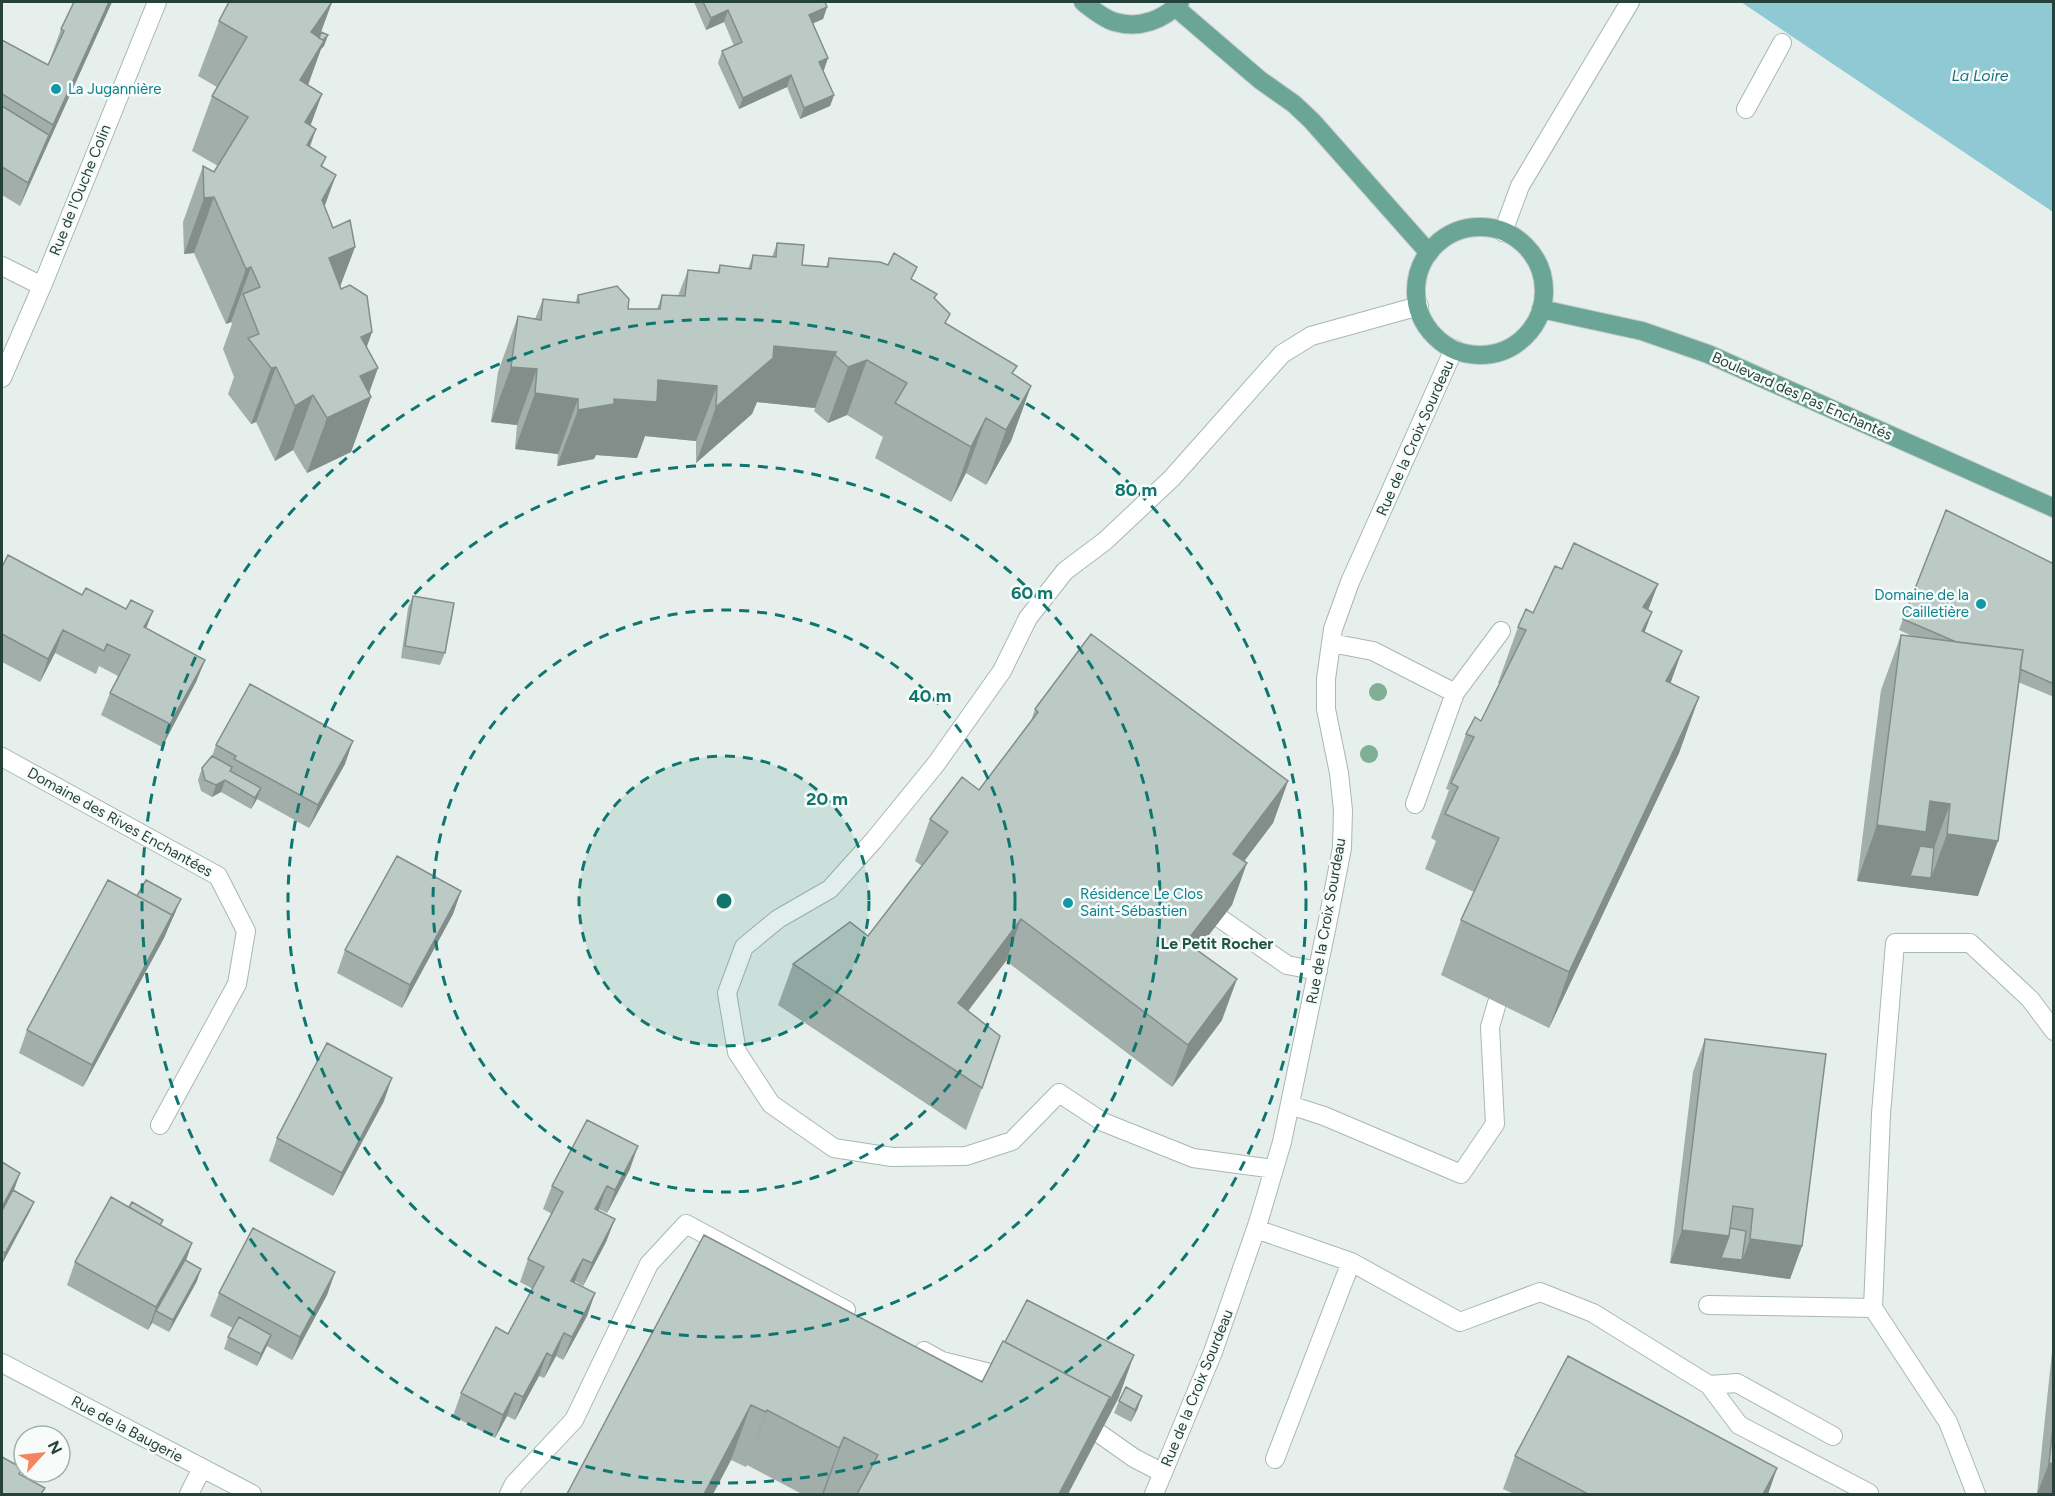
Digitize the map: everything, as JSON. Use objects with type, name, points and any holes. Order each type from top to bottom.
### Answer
[{"type":"main road","points":[[1083,2],[1114,22],[1130,24],[1163,17],[1178,4],[1260,80],[1294,104],[1312,121],[1430,253]]},
{"type":"main road","points":[[1485,228],[1503,232],[1521,242],[1534,257],[1544,286],[1542,309],[1529,333],[1510,348],[1480,355],[1454,349],[1435,337],[1425,321],[1417,297],[1420,270],[1430,253],[1448,236],[1485,228]]},
{"type":"main road","name":"Boulevard des Pas Enchantés","points":[[1542,309],[1642,331],[1708,354],[2054,508]]},
{"type":"street","name":"Rue de l'Ouche Colin","points":[[2,378],[42,286],[157,2]]},
{"type":"street","points":[[1503,232],[1520,186],[1620,10]]},
{"type":"street","points":[[1746,109],[1782,43]]},
{"type":"street","points":[[2,266],[42,286]]},
{"type":"street","points":[[1274,1169],[1193,1158],[1103,1122],[1059,1093],[1012,1141],[966,1156],[892,1157],[834,1148],[771,1104],[737,1052],[727,993],[744,947],[778,919],[830,889],[874,840],[936,764],[1002,672],[1028,618],[1065,571],[1106,541],[1172,478],[1282,354],[1311,336],[1419,306]]},
{"type":"street","name":"Rue de la Croix Sourdeau","points":[[1154,1494],[1213,1352],[1256,1229],[1290,1105],[1342,838],[1343,810],[1339,773],[1326,709],[1326,679],[1333,629],[1350,582],[1454,349]]},
{"type":"street","points":[[1416,804],[1455,693],[1500,631]]},
{"type":"street","points":[[1331,643],[1373,651],[1455,693]]},
{"type":"street","name":"Domaine des Rives Enchantées","points":[[2,757],[218,876],[246,931],[237,984],[160,1125]]},
{"type":"street","points":[[1221,919],[1287,965],[1317,971]]},
{"type":"street","points":[[1976,1494],[1948,1422],[1873,1308],[1881,1114],[1895,943],[1970,943],[2030,999],[2054,1031]]},
{"type":"street","points":[[1290,1105],[1323,1116],[1461,1174],[1495,1124],[1490,1027],[1497,1003]]},
{"type":"street","points":[[509,1494],[514,1484],[574,1420],[649,1264],[686,1224],[860,1318]]},
{"type":"street","points":[[1256,1229],[1351,1262],[1460,1322],[1540,1292],[1593,1313],[1709,1385],[1739,1425],[1869,1492],[1868,1494]]},
{"type":"street","points":[[1275,1459],[1351,1262]]},
{"type":"street","points":[[1708,1305],[1873,1308]]},
{"type":"street","points":[[911,1345],[942,1361],[994,1374]]},
{"type":"street","name":"Rue de la Baugerie","points":[[2,1363],[252,1494]]},
{"type":"street","points":[[1709,1385],[1737,1383],[1833,1436]]},
{"type":"street","points":[[1100,1434],[1134,1458],[1163,1473]]},
{"type":"street","points":[[189,1494],[202,1468]]},
{"type":"water","name":"La Loire","points":[[1741,2],[2053,2],[2053,212]]},
{"type":"building","name":"La Jugannière","points":[[74,2],[109,2],[53,125],[2,94],[2,40],[48,65],[64,31],[61,29]]},
{"type":"building","points":[[229,2],[332,2],[311,32],[324,41],[300,80],[322,94],[305,122],[316,129],[307,145],[326,157],[321,166],[336,175],[322,200],[333,228],[350,220],[355,247],[329,258],[341,289],[350,285],[367,296],[372,332],[361,337],[378,368],[360,376],[371,397],[327,418],[313,395],[295,406],[276,367],[271,368],[248,338],[259,334],[243,294],[260,287],[251,267],[246,269],[214,197],[204,198],[203,166],[214,172],[248,117],[212,96],[247,37],[219,21]]},
{"type":"building","points":[[703,2],[825,2],[827,7],[809,15],[828,58],[819,62],[834,95],[804,108],[791,75],[743,98],[722,51],[742,42],[728,10],[711,18]]},
{"type":"building","points":[[321,32],[328,35],[323,40],[319,38]]},
{"type":"building","points":[[2,106],[49,135],[28,183],[2,167]]},
{"type":"building","points":[[777,243],[804,245],[802,265],[828,267],[829,258],[880,262],[888,265],[894,253],[917,267],[911,279],[937,294],[934,298],[950,314],[945,323],[1017,366],[1012,373],[1031,386],[1006,430],[986,418],[971,447],[895,403],[907,383],[867,360],[848,367],[835,355],[836,352],[774,346],[773,358],[716,407],[717,386],[658,380],[657,402],[614,399],[614,404],[578,410],[578,399],[535,393],[537,369],[511,367],[518,316],[541,320],[543,299],[579,303],[578,295],[617,286],[629,299],[628,309],[660,309],[662,295],[685,296],[688,270],[719,273],[720,265],[751,269],[753,255],[776,257]]},
{"type":"building","name":"Domaine de la Cailletière","points":[[1946,510],[2054,564],[2054,684],[2020,669],[2023,650],[1956,642],[1903,619]]},
{"type":"building","points":[[1574,543],[1658,584],[1643,607],[1652,612],[1642,631],[1682,651],[1666,681],[1699,697],[1569,972],[1461,920],[1499,838],[1445,814],[1458,787],[1451,783],[1474,737],[1466,734],[1475,717],[1481,721],[1526,630],[1518,627],[1526,609],[1533,613],[1555,566],[1562,569]]},
{"type":"building","points":[[8,555],[82,595],[86,588],[126,609],[131,600],[153,611],[144,627],[205,660],[170,724],[110,693],[130,655],[107,644],[104,651],[63,630],[48,659],[2,634],[2,567]]},
{"type":"building","points":[[413,596],[454,603],[445,653],[405,646]]},
{"type":"building","name":"Résidence Le Clos Saint-Sébastien","points":[[1091,634],[1288,781],[1233,854],[1247,863],[1186,942],[1237,979],[1188,1045],[1021,919],[958,1003],[1000,1036],[982,1088],[793,964],[850,922],[868,936],[948,832],[930,819],[962,777],[979,790],[1038,712],[1035,709]]},
{"type":"building","points":[[1901,635],[2023,650],[1998,841],[1947,834],[1950,804],[1930,801],[1926,832],[1877,825]]},
{"type":"building","points":[[250,684],[353,741],[318,805],[234,759],[236,756],[216,745]]},
{"type":"building","points":[[212,756],[232,767],[230,771],[261,788],[255,798],[225,780],[216,785],[205,780],[202,768]]},
{"type":"building","points":[[1920,846],[1934,848],[1931,878],[1910,876]]},
{"type":"building","points":[[397,856],[461,891],[410,985],[345,950]]},
{"type":"building","points":[[108,880],[172,915],[92,1065],[27,1030]]},
{"type":"building","points":[[146,880],[181,899],[172,915],[137,896]]},
{"type":"building","points":[[1705,1039],[1826,1054],[1802,1246],[1750,1239],[1753,1209],[1733,1206],[1729,1236],[1682,1230]]},
{"type":"building","points":[[327,1043],[392,1078],[342,1173],[277,1138]]},
{"type":"building","points":[[587,1120],[638,1146],[615,1190],[607,1186],[595,1209],[615,1219],[592,1263],[583,1259],[571,1281],[595,1293],[572,1337],[564,1333],[552,1356],[547,1353],[523,1397],[515,1393],[503,1415],[461,1393],[496,1327],[508,1334],[544,1267],[528,1259],[563,1192],[552,1186]]},
{"type":"building","points":[[2,1162],[20,1173],[2,1207]]},
{"type":"building","points":[[13,1190],[34,1202],[5,1253],[2,1251],[2,1211]]},
{"type":"building","points":[[111,1197],[192,1243],[156,1307],[75,1262]]},
{"type":"building","points":[[132,1202],[163,1220],[160,1225],[129,1207]]},
{"type":"building","points":[[253,1228],[335,1272],[300,1337],[219,1293]]},
{"type":"building","points":[[1730,1228],[1746,1231],[1742,1260],[1721,1258]]},
{"type":"building","points":[[704,1235],[982,1382],[1003,1341],[1110,1397],[1059,1494],[857,1494],[878,1455],[844,1437],[839,1448],[767,1410],[766,1412],[751,1405],[704,1494],[567,1494]]},
{"type":"building","points":[[185,1260],[201,1269],[173,1320],[156,1311]]},
{"type":"building","points":[[1027,1300],[1134,1355],[1105,1410],[1110,1397],[1005,1342]]},
{"type":"building","points":[[239,1317],[271,1335],[261,1354],[228,1337]]},
{"type":"building","points":[[1568,1356],[1777,1468],[1763,1494],[1588,1494],[1515,1456]]},
{"type":"building","points":[[1126,1387],[1142,1396],[1135,1410],[1119,1401]]},
{"type":"building","points":[[2054,1417],[2054,1464],[2049,1463]]},
{"type":"building","points":[[2,1457],[12,1462],[12,1484],[38,1484],[45,1488],[41,1494],[2,1494]]},
{"type":"place","name":"La Jugannière","points":[[56,89]]},
{"type":"place","name":"Domaine de la Cailletière","points":[[1981,604]]},
{"type":"place","name":"Résidence Le Clos Saint-Sébastien","points":[[1068,903]]},
{"type":"district","name":"Le Petit Rocher","points":[[1217,943]]}]
